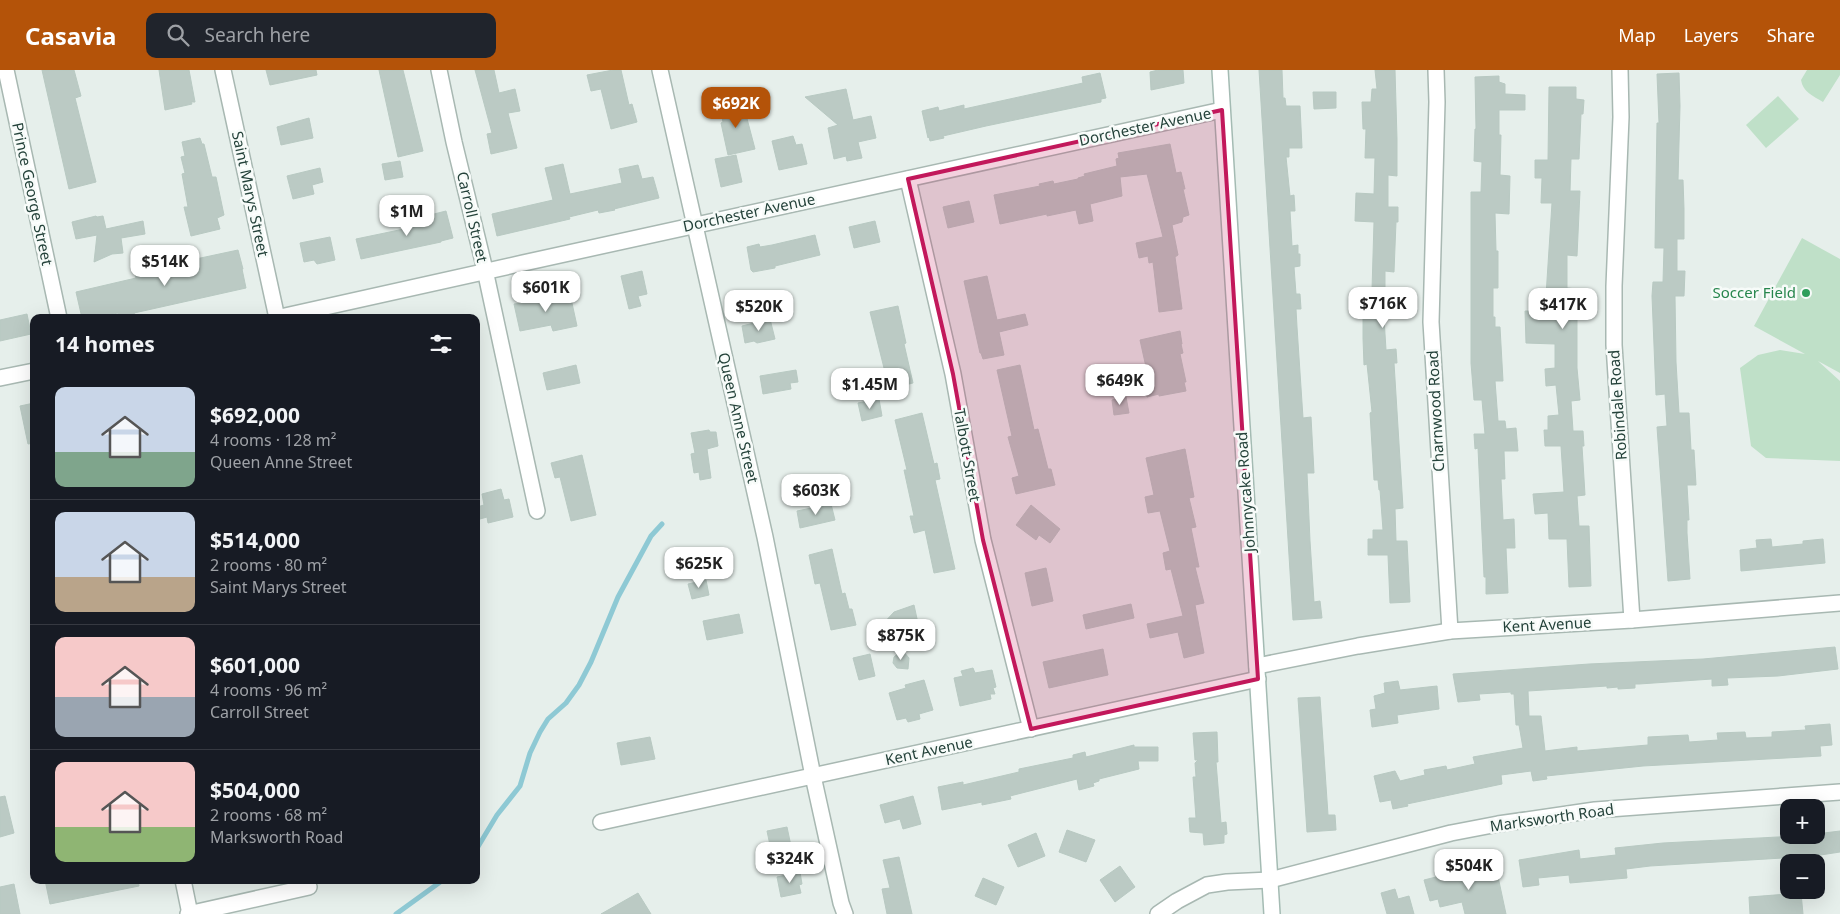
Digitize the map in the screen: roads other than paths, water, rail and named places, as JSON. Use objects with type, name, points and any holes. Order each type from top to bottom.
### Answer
[{"type":"street","name":"Prince George Street","points":[[6,70],[58,314]]},
{"type":"street","name":"Saint Marys Street","points":[[223,70],[276,314]]},
{"type":"street","name":"Carroll Street","points":[[439,70],[485,270],[537,511]]},
{"type":"street","name":"Queen Anne Street","points":[[660,70],[765,537],[813,776],[845,914]]},
{"type":"street","name":"Johnnycake Road","points":[[1220,70],[1272,914]]},
{"type":"street","name":"Charnwood Road","points":[[1436,70],[1437,102],[1431,322],[1450,631]]},
{"type":"street","name":"Robindale Road","points":[[1620,70],[1621,117],[1614,286],[1614,345],[1632,620]]},
{"type":"street","name":"Dorchester Avenue","points":[[290,314],[694,224],[1222,110]]},
{"type":"street","name":"Talbott Street","points":[[908,179],[953,374],[983,540],[1031,729]]},
{"type":"street","points":[[0,378],[30,372]]},
{"type":"street","name":"Kent Avenue","points":[[601,822],[1031,729],[1258,673],[1358,646],[1450,631],[1632,620],[1840,603]]},
{"type":"street","name":"Marksworth Road","points":[[1158,914],[1177,901],[1207,885],[1270,880],[1451,833],[1498,824],[1595,810],[1840,792]]},
{"type":"street","points":[[184,884],[190,914],[309,887]]},
{"type":"waterway","points":[[480,843],[497,815],[520,786],[530,753],[548,719],[566,703],[579,685],[591,662],[618,597],[651,536],[662,524]]},
{"type":"waterway","points":[[396,914],[437,884]]},
{"type":"place","name":"Soccer Field","points":[[1806,293]]}]
